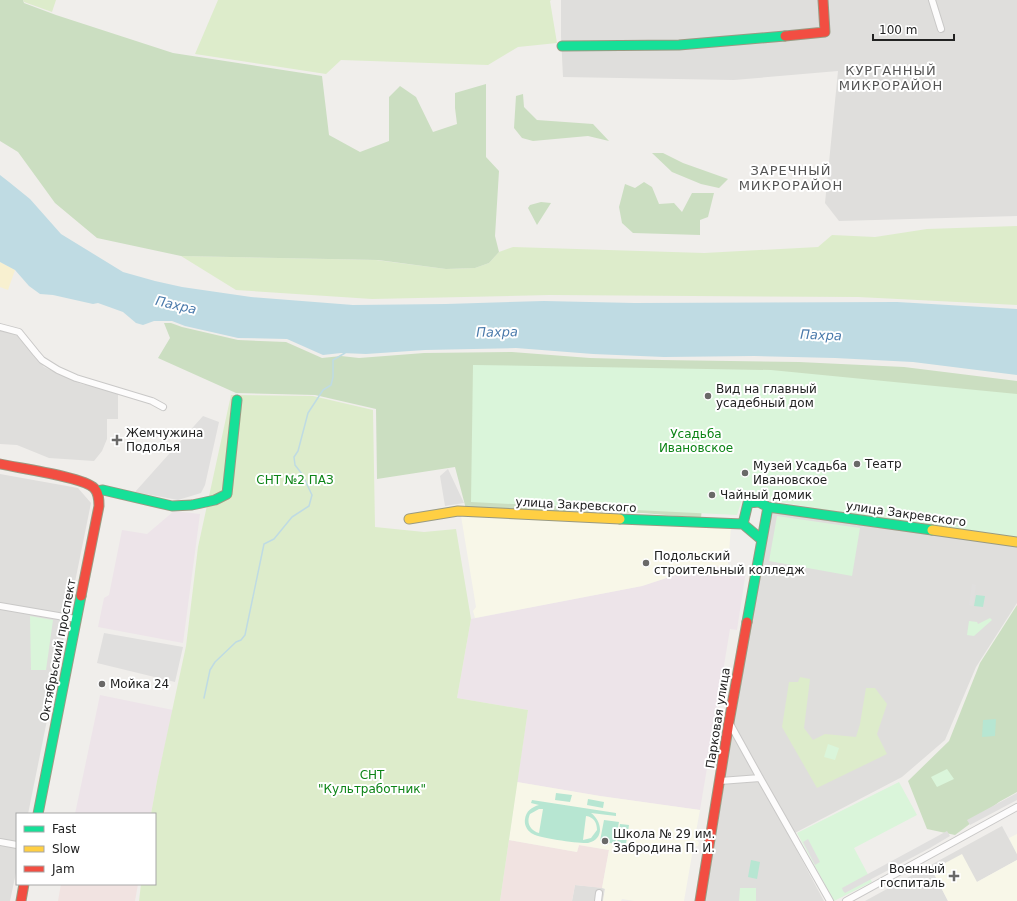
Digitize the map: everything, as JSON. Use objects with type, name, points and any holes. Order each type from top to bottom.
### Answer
[{"type":"street","points":[[562,46],[679,45],[825,32],[823,0]]},
{"type":"street","points":[[932,0],[941,29]]},
{"type":"street","points":[[0,327],[20,332],[42,360],[58,370],[76,378],[152,401],[163,408]]},
{"type":"street","points":[[0,464],[78,480],[88,484],[97,491],[103,490],[172,506],[215,500],[227,494],[237,400]]},
{"type":"street","name":"Октябрьский проспект","points":[[38,813],[99,506],[97,491]]},
{"type":"street","points":[[762,540],[743,524],[748,503],[752,501],[766,504],[768,507]]},
{"type":"street","name":"Парковая улица","points":[[700,901],[729,722],[768,507]]},
{"type":"street","name":"улица Закревского","points":[[768,507],[1017,542]]},
{"type":"street","name":"улица Закревского","points":[[409,519],[458,511],[743,524]]},
{"type":"street","points":[[0,606],[76,619]]},
{"type":"street","points":[[729,722],[830,901]]},
{"type":"street","points":[[720,781],[760,778]]},
{"type":"street","points":[[846,901],[1017,807]]},
{"type":"street","points":[[0,842],[16,845]]},
{"type":"street","points":[[21,901],[24,885]]},
{"type":"street","points":[[598,901],[599,893]]},
{"type":"shaded area","points":[[561,0],[1017,0],[1017,216],[839,221],[825,203],[838,71],[734,80],[563,77]]},
{"type":"shaded area","points":[[0,330],[16,334],[44,367],[81,384],[118,391],[118,419],[107,419],[107,439],[102,451],[94,461],[49,458],[17,445],[0,444]]},
{"type":"shaded area","points":[[203,416],[219,422],[205,485],[201,493],[178,500],[135,492]]},
{"type":"shaded area","points":[[448,469],[464,503],[445,506],[440,476]]},
{"type":"shaded area","points":[[0,474],[78,488],[91,503],[28,813],[16,813],[16,873],[10,901],[0,901]]},
{"type":"shaded area","points":[[770,509],[1017,545],[1017,603],[976,667],[945,740],[902,777],[789,836],[824,901],[705,901]]},
{"type":"shaded area","points":[[174,511],[200,514],[183,643],[98,627],[104,598],[109,595],[122,530],[147,534]]},
{"type":"shaded area","points":[[461,516],[731,526],[728,567],[703,566],[642,586],[475,618],[473,611],[476,607]]},
{"type":"shaded area","points":[[703,566],[728,567],[746,571],[737,630],[730,629],[700,810],[600,796],[517,782],[528,710],[457,698],[471,619],[642,586]]},
{"type":"shaded area","points":[[972,584],[976,585],[973,606],[969,605]]},
{"type":"shaded area","points":[[104,633],[183,647],[175,682],[97,663]]},
{"type":"shaded area","points":[[100,695],[173,710],[151,813],[75,813]]},
{"type":"shaded area","name":"Школа № 29 им. Забродина П. И.","points":[[517,782],[600,796],[700,810],[695,837],[699,842],[698,846],[694,847],[693,849],[684,901],[634,901],[622,899],[621,901],[603,901],[605,889],[602,888],[609,850],[579,845],[577,852],[509,840]]},
{"type":"shaded area","points":[[1017,793],[1017,800],[970,825],[967,820]]},
{"type":"shaded area","points":[[1002,826],[1017,854],[1017,860],[977,882],[932,870],[948,901],[865,901]]},
{"type":"shaded area","points":[[947,831],[950,836],[930,848],[845,893],[843,891],[842,888]]},
{"type":"shaded area","points":[[1017,834],[1017,854],[1009,838]]},
{"type":"shaded area","points":[[808,839],[820,862],[815,865],[803,842]]},
{"type":"shaded area","points":[[509,840],[577,852],[579,845],[609,850],[602,888],[575,885],[572,901],[500,901]]},
{"type":"shaded area","name":"Военный госпиталь","points":[[962,854],[977,882],[1017,860],[1017,901],[948,901],[932,870]]},
{"type":"shaded area","points":[[61,885],[138,885],[135,901],[58,901]]},
{"type":"shaded area","points":[[575,885],[605,888],[603,901],[572,901]]},
{"type":"green space","points":[[0,0],[23,0],[24,3],[56,15],[173,53],[322,76],[329,135],[360,152],[389,141],[389,97],[400,86],[416,97],[433,132],[457,124],[455,93],[486,84],[486,157],[499,171],[495,236],[499,252],[489,263],[475,268],[446,269],[378,260],[181,256],[97,238],[55,203],[18,152],[0,141]]},
{"type":"green space","points":[[23,0],[56,0],[52,12],[24,2]]},
{"type":"green space","points":[[218,0],[551,0],[557,43],[518,47],[488,65],[341,60],[326,74],[195,54]]},
{"type":"green space","points":[[523,94],[524,107],[537,120],[593,124],[609,141],[588,136],[533,141],[522,138],[514,128],[516,96]]},
{"type":"green space","points":[[652,153],[663,153],[683,163],[728,179],[719,188],[701,184],[672,172]]},
{"type":"green space","points":[[644,182],[652,187],[659,204],[674,203],[682,212],[692,193],[714,193],[708,217],[700,220],[700,235],[633,233],[622,223],[619,207],[625,184],[635,188]]},
{"type":"green space","points":[[541,202],[551,203],[537,225],[528,208],[530,205]]},
{"type":"green space","points":[[1017,226],[1017,305],[858,297],[549,295],[372,299],[236,290],[181,256],[376,260],[446,269],[475,268],[489,263],[499,252],[513,247],[704,253],[818,247],[832,235],[875,237],[927,229]]},
{"type":"green space","name":"Усадьба Ивановское","points":[[164,323],[171,323],[238,340],[286,342],[322,358],[341,356],[359,358],[424,353],[512,352],[590,358],[799,362],[904,367],[1017,381],[1017,534],[704,486],[701,518],[643,513],[466,509],[455,467],[377,479],[376,409],[315,395],[236,393],[158,358],[170,338]]},
{"type":"green space","name":"Усадьба Ивановское","points":[[473,365],[771,370],[1017,394],[1017,541],[743,496],[737,515],[471,502]]},
{"type":"green space","points":[[231,395],[313,396],[373,410],[375,527],[424,532],[456,529],[471,619],[457,698],[528,710],[500,901],[139,901],[141,885],[156,885],[156,813],[151,813],[186,646],[198,547]]},
{"type":"green space","points":[[777,516],[860,528],[852,576],[769,561]]},
{"type":"green space","points":[[976,595],[985,596],[983,607],[974,606]]},
{"type":"green space","points":[[1017,605],[1017,792],[999,802],[955,835],[927,829],[908,781],[949,741],[980,663]]},
{"type":"green space","points":[[30,616],[53,620],[46,670],[31,670]]},
{"type":"green space","points":[[990,618],[992,620],[974,636],[967,635],[969,621],[977,622],[978,624]]},
{"type":"green space","points":[[800,677],[810,679],[804,728],[813,740],[825,734],[856,737],[860,724],[866,688],[875,688],[887,704],[877,734],[887,754],[817,788],[782,727],[789,682],[798,682]]},
{"type":"green space","points":[[996,719],[995,736],[982,737],[983,720]]},
{"type":"green space","points":[[828,744],[839,748],[835,760],[824,757]]},
{"type":"green space","points":[[947,769],[954,779],[937,787],[931,777]]},
{"type":"green space","points":[[899,782],[917,815],[854,848],[872,882],[834,901],[797,833]]},
{"type":"green space","points":[[556,793],[572,795],[570,802],[555,800]]},
{"type":"green space","points":[[588,799],[604,802],[603,808],[587,805]]},
{"type":"green space","points":[[532,800],[616,813],[616,816],[591,813],[598,820],[600,830],[597,838],[593,841],[584,843],[560,840],[537,836],[528,830],[525,821],[526,816],[532,808],[539,805],[531,803]],"holes":[[[539,809],[543,809],[539,833],[531,828],[528,820],[530,814]],[[586,816],[594,821],[597,830],[591,838],[583,840]]]},
{"type":"green space","points":[[604,820],[619,822],[615,844],[600,841]]},
{"type":"green space","points":[[620,824],[629,825],[626,844],[617,843]]},
{"type":"green space","points":[[751,860],[760,862],[757,879],[748,877]]},
{"type":"green space","points":[[740,888],[756,888],[756,901],[739,901]]},
{"type":"sand","points":[[0,262],[15,270],[8,290],[0,287]]},
{"type":"water","name":"Пахра","points":[[0,175],[30,199],[61,234],[123,272],[182,287],[251,297],[353,305],[544,301],[634,303],[897,302],[1017,309],[1017,375],[913,362],[754,356],[664,357],[593,354],[516,348],[425,350],[366,354],[341,353],[323,355],[287,339],[238,338],[185,326],[172,321],[154,321],[143,325],[136,323],[123,312],[98,303],[93,304],[53,295],[40,294],[29,286],[15,270],[0,262]]},
{"type":"waterway","points":[[204,698],[210,670],[215,662],[245,635],[264,544],[274,539],[292,517],[309,506],[312,495],[302,474],[295,465],[294,457],[298,451],[308,413],[323,390],[331,385],[333,377],[333,360],[345,353]]},
{"type":"traffic: fast","points":[[562,46],[679,45],[785,36]]},
{"type":"traffic: fast","points":[[97,491],[103,490],[172,506],[192,505],[215,500],[227,494],[237,400]]},
{"type":"traffic: fast","points":[[747,622],[768,507],[759,502],[748,503],[743,524],[762,540]]},
{"type":"traffic: fast","points":[[768,507],[932,530]]},
{"type":"traffic: fast","points":[[620,519],[743,524]]},
{"type":"traffic: fast","points":[[38,813],[81,596]]},
{"type":"traffic: slow","points":[[409,519],[458,511],[620,519]]},
{"type":"traffic: slow","points":[[932,530],[1017,542]]},
{"type":"traffic: jam","points":[[785,36],[825,32],[823,0]]},
{"type":"traffic: jam","points":[[0,464],[50,473],[78,480],[88,484],[96,490],[99,506],[81,596]]},
{"type":"traffic: jam","points":[[700,901],[747,622]]},
{"type":"traffic: jam","points":[[21,901],[24,885]]},
{"type":"place","name":"Вид на главный усадебный дом","points":[[708,396]]},
{"type":"place","name":"Жемчужина Подолья","points":[[117,440]]},
{"type":"place","name":"Театр","points":[[857,464]]},
{"type":"place","name":"Музей Усадьба Ивановское","points":[[745,473]]},
{"type":"place","name":"Чайный домик","points":[[712,495]]},
{"type":"place","name":"Подольский строительный колледж","points":[[646,563]]},
{"type":"place","name":"Мойка 24","points":[[102,684]]},
{"type":"place","name":"Школа № 29 им. Забродина П. И.","points":[[605,841]]},
{"type":"place","name":"Военный госпиталь","points":[[954,876]]},
{"type":"district","name":"КУРГАННЫЙ МИКРОРАЙОН","points":[[891,78]]},
{"type":"district","name":"ЗАРЕЧНЫЙ МИКРОРАЙОН","points":[[791,178]]},
{"type":"park label","name":"СНТ №2 ПАЗ","points":[[295,480]]},
{"type":"park label","name":"СНТ \"Культработник\"","points":[[372,782]]}]
